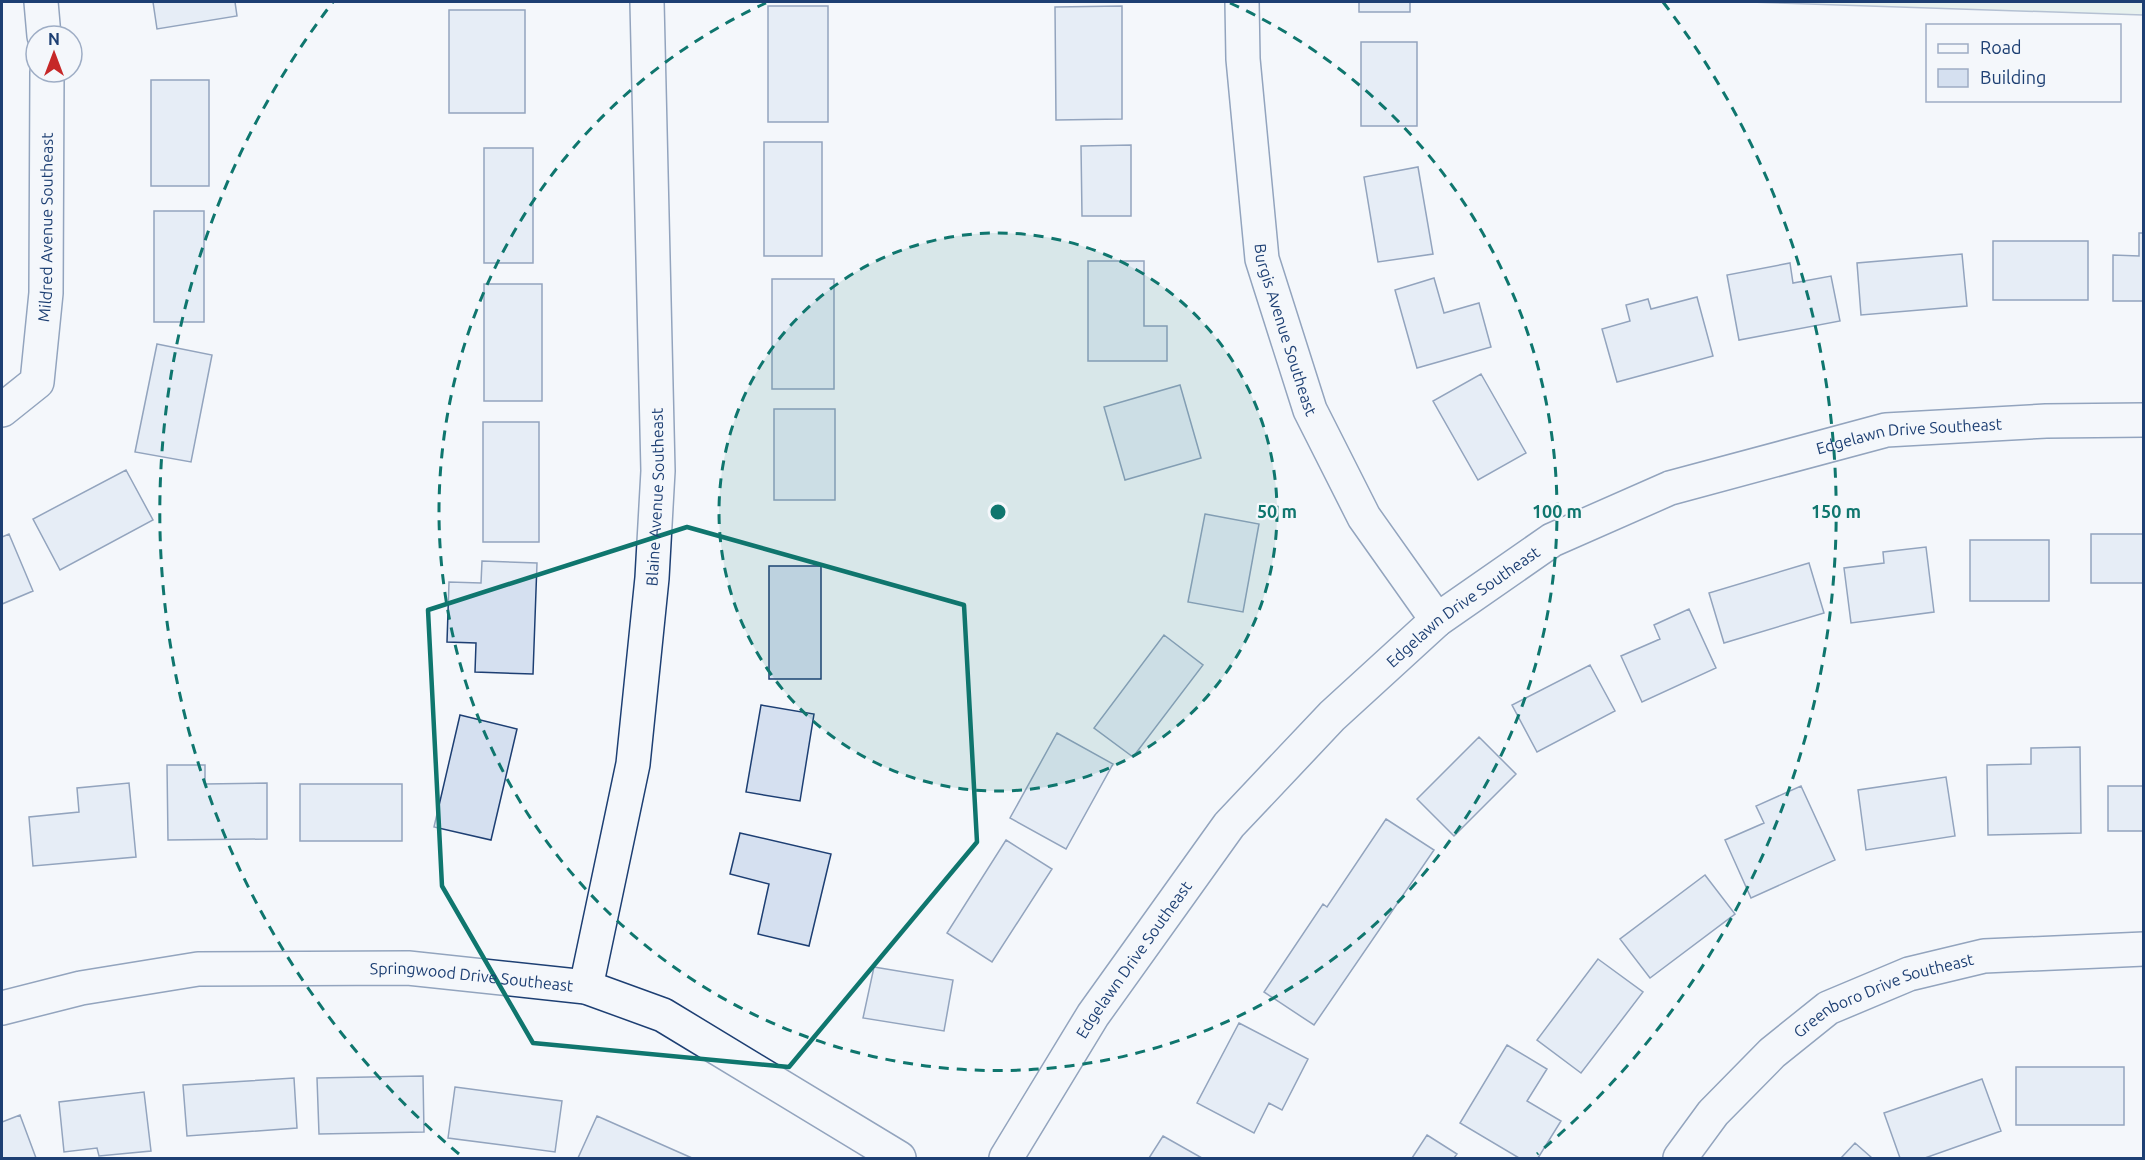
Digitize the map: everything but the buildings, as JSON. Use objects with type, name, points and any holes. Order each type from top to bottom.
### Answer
[{"type":"street","points":[[41,2],[43,24]]},
{"type":"street","name":"Blaine Avenue Southeast","points":[[586,987],[633,765],[652,578],[658,471],[647,2]]},
{"type":"street","name":"Burgis Avenue Southeast","points":[[1242,2],[1242,59],[1262,258],[1306,399],[1364,517],[1437,620]]},
{"type":"street","name":"Mildred Avenue Southeast","points":[[2,410],[37,382],[46,293],[47,84]]},
{"type":"street","name":"Edgelawn Drive Southeast","points":[[1006,1158],[1093,1015],[1229,825],[1332,716],[1437,620],[1552,540],[1670,488],[1886,430],[2046,421],[2144,420]]},
{"type":"street","name":"Greenboro Drive Southeast","points":[[1680,1158],[1713,1113],[1772,1053],[1828,1008],[1909,974],[1984,956],[2144,949]]},
{"type":"street","name":"Springwood Drive Southeast","points":[[2,1008],[81,988],[198,969],[408,968],[586,987],[663,1015],[899,1158]]},
{"type":"highlighted area","points":[[687,527],[964,605],[977,842],[789,1067],[533,1043],[442,886],[428,610]]},
{"type":"shaded area","points":[[1749,2],[2143,2],[2144,15],[2143,15]]}]
